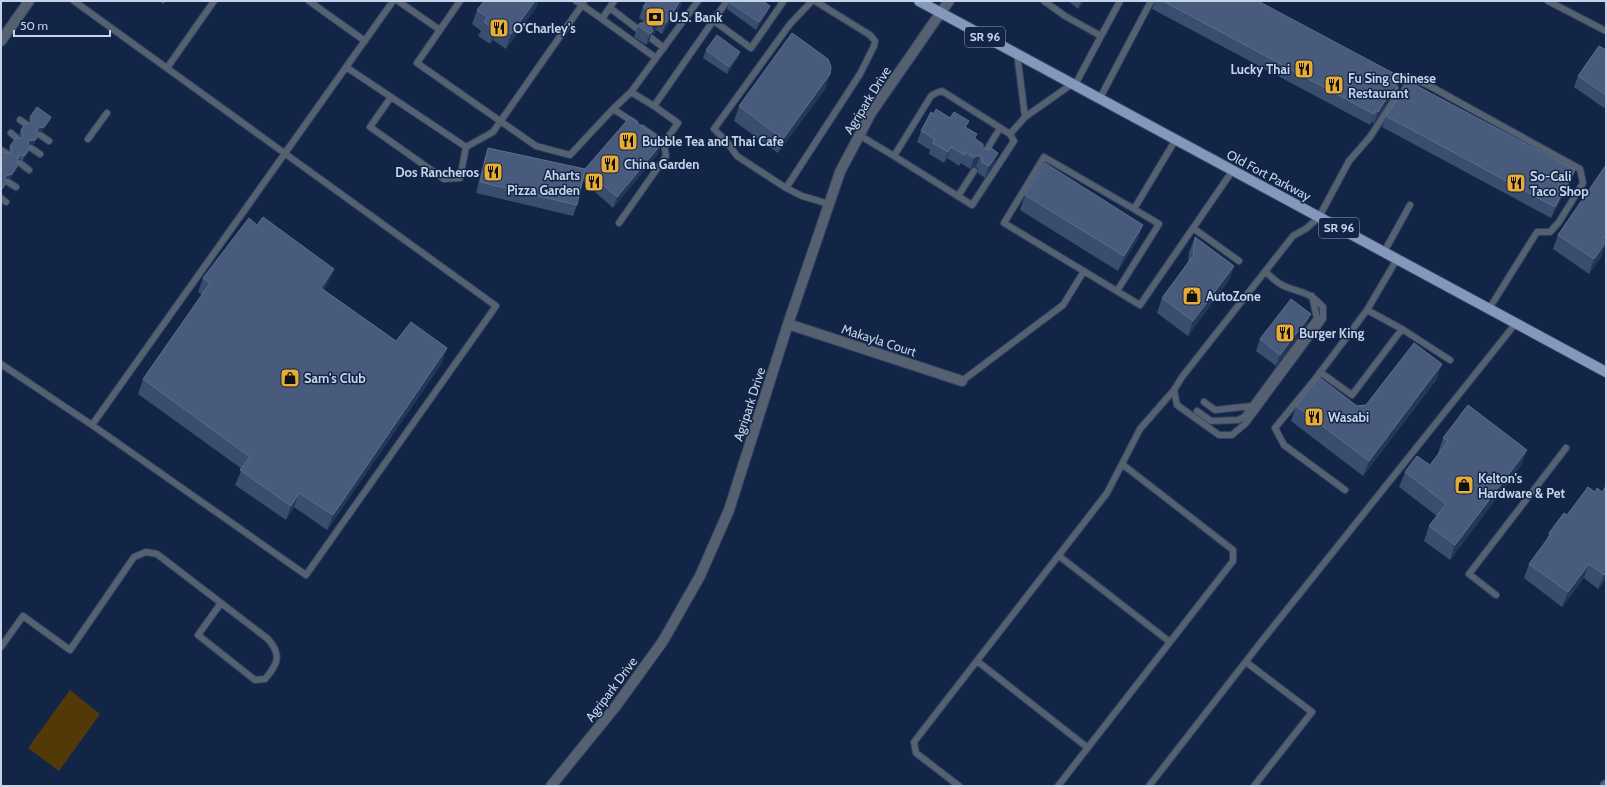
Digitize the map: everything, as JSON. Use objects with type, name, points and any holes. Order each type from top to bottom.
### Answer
[{"type":"main road","name":"Old Fort Parkway","points":[[920,1],[1606,372]]},
{"type":"street","points":[[1,41],[29,1]]},
{"type":"street","name":"Agripark Drive","points":[[551,786],[616,706],[663,641],[700,576],[729,510],[788,324],[840,172],[871,113],[949,1]]},
{"type":"street","name":"Makayla Court","points":[[788,324],[962,381]]},
{"type":"lane","points":[[1,364],[92,425],[306,575],[496,306],[74,1]]},
{"type":"lane","points":[[167,68],[214,1]]},
{"type":"lane","points":[[309,1],[365,41]]},
{"type":"lane","points":[[92,425],[393,1]]},
{"type":"lane","points":[[398,1],[440,30]]},
{"type":"lane","points":[[460,1],[417,62],[536,146],[570,155],[631,92],[698,1]]},
{"type":"lane","points":[[576,1],[583,3],[602,19],[656,58]]},
{"type":"lane","points":[[602,19],[614,1]]},
{"type":"lane","points":[[654,106],[714,22],[727,1]]},
{"type":"lane","points":[[812,1],[790,24],[714,129],[727,142],[737,156],[786,188],[802,196],[829,204]]},
{"type":"lane","points":[[786,188],[860,74],[875,41],[870,35],[815,1]]},
{"type":"lane","points":[[1044,1],[1065,16],[1101,36]]},
{"type":"lane","points":[[1010,134],[1026,117],[1074,84],[1120,1]]},
{"type":"lane","points":[[1100,98],[1151,1]]},
{"type":"lane","points":[[1548,1],[1606,31]]},
{"type":"lane","points":[[714,22],[751,48],[782,2]]},
{"type":"lane","points":[[391,97],[370,127],[444,178],[460,178],[466,147],[493,132],[583,3]]},
{"type":"lane","points":[[610,8],[639,30]]},
{"type":"lane","points":[[651,38],[664,48]]},
{"type":"lane","points":[[1017,54],[1026,117]]},
{"type":"lane","points":[[346,67],[466,147]]},
{"type":"lane","points":[[1386,75],[1392,78],[1409,77],[1428,85],[1580,169],[1583,183],[1559,222],[1550,232],[1537,232],[1489,309]]},
{"type":"lane","points":[[959,786],[916,753],[914,742],[1107,493],[1140,429],[1174,390],[1182,377],[1293,236],[1307,228],[1319,217],[1349,161],[1370,137],[1397,95],[1392,78]]},
{"type":"lane","points":[[859,135],[972,205],[1014,141],[1010,134],[942,91],[932,96],[894,156]]},
{"type":"lane","points":[[619,223],[666,156],[664,143],[678,123],[631,92]]},
{"type":"lane","points":[[614,109],[664,143]]},
{"type":"lane","points":[[88,139],[107,113]]},
{"type":"lane","points":[[20,120],[26,124]]},
{"type":"lane","points":[[983,157],[1000,128]]},
{"type":"lane","points":[[10,133],[17,138]]},
{"type":"lane","points":[[40,135],[49,141]]},
{"type":"lane","points":[[1134,209],[1176,140]]},
{"type":"lane","points":[[31,148],[40,154]]},
{"type":"lane","points":[[1118,291],[1159,224],[1044,157],[1004,223],[1140,305],[1233,170]]},
{"type":"lane","points":[[20,163],[29,170]]},
{"type":"lane","points":[[958,196],[974,171]]},
{"type":"lane","points":[[8,182],[16,187]]},
{"type":"lane","points":[[1384,252],[1410,205]]},
{"type":"lane","points":[[1193,228],[1238,261]]},
{"type":"lane","points":[[1345,490],[1284,445],[1276,428],[1367,310],[1397,259]]},
{"type":"lane","points":[[962,381],[1064,305],[1084,271]]},
{"type":"lane","points":[[1174,390],[1177,405],[1219,435],[1232,435],[1246,423],[1323,319],[1323,307],[1312,296],[1307,293],[1282,286],[1266,272]]},
{"type":"lane","points":[[1197,411],[1211,421],[1238,420],[1244,417],[1317,318],[1312,296]]},
{"type":"lane","points":[[1367,310],[1402,329],[1450,360]]},
{"type":"lane","points":[[1149,786],[1516,324]]},
{"type":"lane","points":[[1320,372],[1352,395],[1402,329]]},
{"type":"lane","points":[[1204,402],[1215,410],[1252,406]]},
{"type":"lane","points":[[1496,595],[1469,574],[1566,448]]},
{"type":"lane","points":[[1058,786],[1233,561],[1233,550],[1122,464]]},
{"type":"lane","points":[[1,647],[23,616],[70,650],[134,558],[146,552],[156,554],[221,603],[268,639],[275,647],[278,656],[274,669],[265,679],[255,680],[198,635],[221,603]]},
{"type":"lane","points":[[1059,556],[1170,642]]},
{"type":"lane","points":[[977,660],[1088,748]]},
{"type":"lane","points":[[1246,662],[1312,712],[1254,786]]},
{"type":"shaded area","points":[[70,690],[100,714],[59,771],[28,748]]},
{"type":"building","points":[[484,1],[535,1],[511,34],[498,25],[495,30],[484,22],[487,17],[477,10]]},
{"type":"building","points":[[647,1],[680,1],[666,23],[660,19],[658,23],[652,24],[651,27],[653,31],[650,34],[638,26],[640,23],[647,21],[646,15],[648,11],[643,7]]},
{"type":"building","points":[[763,1],[770,6],[759,22],[729,2]]},
{"type":"building","points":[[1163,1],[1258,1],[1393,73],[1396,83],[1378,112],[1376,110],[1374,114]]},
{"type":"building","points":[[792,33],[828,59],[831,67],[830,74],[783,139],[739,106]]},
{"type":"building","points":[[717,35],[740,52],[729,67],[706,50]]},
{"type":"building","points":[[1599,46],[1606,50],[1606,95],[1578,76]]},
{"type":"building","points":[[1404,79],[1575,170],[1555,207],[1386,116],[1405,86]]},
{"type":"building","points":[[37,107],[51,117],[44,127],[38,128],[37,131],[39,135],[35,140],[29,141],[28,144],[30,148],[24,156],[20,155],[18,157],[17,161],[19,163],[12,174],[6,176],[5,178],[7,182],[1,190],[1,159],[5,153],[11,152],[12,149],[10,146],[16,138],[20,139],[22,137],[23,133],[21,130],[25,124],[31,123],[32,120],[30,117]]},
{"type":"building","points":[[936,109],[950,118],[954,112],[969,121],[965,127],[977,134],[974,138],[983,144],[983,148],[987,150],[991,148],[998,153],[989,166],[982,162],[982,158],[980,156],[976,156],[974,158],[965,152],[964,155],[951,147],[948,152],[933,143],[935,139],[921,131],[931,112],[934,114]]},
{"type":"building","points":[[630,117],[662,143],[617,197],[585,169]]},
{"type":"building","points":[[488,148],[585,169],[577,205],[480,182]]},
{"type":"building","points":[[1045,163],[1143,225],[1124,256],[1025,195]]},
{"type":"building","points":[[1606,165],[1606,235],[1603,240],[1606,242],[1594,259],[1558,235]]},
{"type":"building","name":"Sam's Club","points":[[263,217],[334,269],[321,288],[396,341],[411,322],[447,348],[333,515],[299,493],[291,506],[240,470],[250,457],[143,379],[210,283],[203,278],[249,218],[257,225]]},
{"type":"building","name":"AutoZone","points":[[1195,237],[1234,266],[1193,321],[1162,298],[1193,256]]},
{"type":"building","name":"Burger King","points":[[1291,299],[1311,314],[1280,355],[1260,339]]},
{"type":"building","points":[[1414,343],[1442,364],[1369,461],[1296,406],[1319,377],[1357,406],[1366,405]]},
{"type":"building","points":[[1468,405],[1527,450],[1455,545],[1429,526],[1446,504],[1405,472],[1417,456],[1430,465],[1448,441],[1443,438]]},
{"type":"building","points":[[1606,486],[1606,572],[1604,575],[1589,564],[1568,592],[1529,564],[1564,513],[1567,515],[1588,487],[1595,492],[1597,488],[1602,492]]},
{"type":"place","name":"U.S. Bank","points":[[655,17]]},
{"type":"place","name":"O'Charley's","points":[[499,28]]},
{"type":"place","name":"Lucky Thai","points":[[1304,69]]},
{"type":"place","name":"Fu Sing Chinese Restaurant","points":[[1334,85]]},
{"type":"place","name":"Bubble Tea and Thai Cafe","points":[[628,141]]},
{"type":"place","name":"China Garden","points":[[610,164]]},
{"type":"place","name":"Dos Rancheros","points":[[493,172]]},
{"type":"place","name":"Aharts Pizza Garden","points":[[594,182]]},
{"type":"place","name":"So-Cali Taco Shop","points":[[1516,183]]},
{"type":"place","name":"AutoZone","points":[[1192,296]]},
{"type":"place","name":"Burger King","points":[[1285,333]]},
{"type":"place","name":"Sam's Club","points":[[290,378]]},
{"type":"place","name":"Wasabi","points":[[1314,417]]},
{"type":"place","name":"Kelton's Hardware & Pet","points":[[1464,485]]}]
